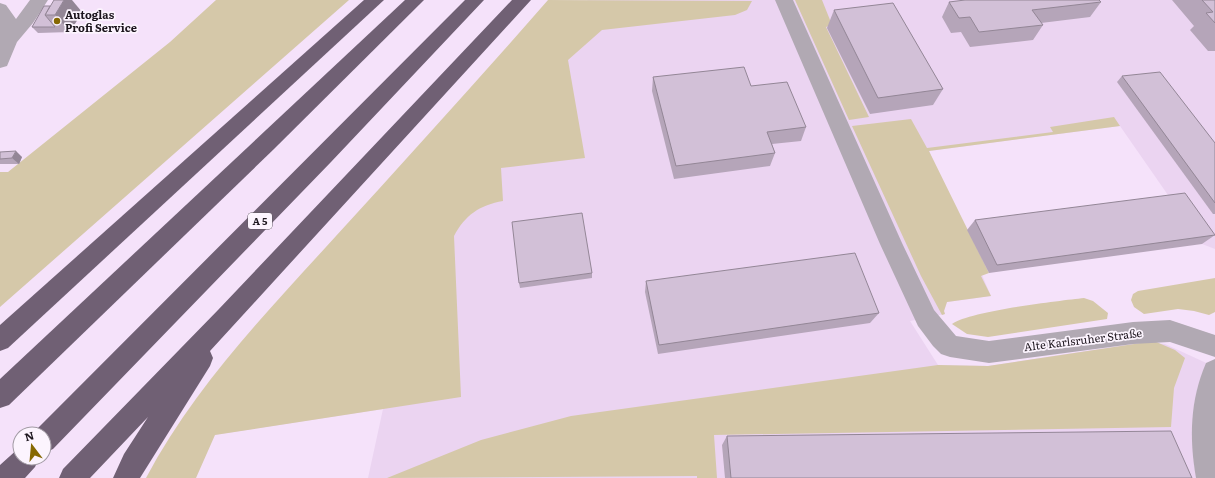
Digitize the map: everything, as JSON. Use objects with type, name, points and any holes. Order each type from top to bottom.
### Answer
[{"type":"highway","points":[[0,340],[375,0]]},
{"type":"highway","points":[[0,396],[267,143],[415,0]]},
{"type":"highway","name":"A 5","points":[[52,432],[324,156],[475,0]]},
{"type":"highway","points":[[72,478],[226,318],[522,0]]},
{"type":"highway","points":[[126,478],[133,463],[226,318]]},
{"type":"highway","points":[[6,478],[18,466]]},
{"type":"street","points":[[0,61],[9,39],[27,19],[39,0]]},
{"type":"street","name":"Alte Karlsruher Straße","points":[[784,0],[891,244],[926,318],[941,338],[950,346],[989,352],[1133,333],[1170,331],[1215,346]]},
{"type":"street","points":[[0,9],[9,20],[9,39]]},
{"type":"street","points":[[1209,478],[1205,445],[1206,411],[1215,371]]},
{"type":"shaded area","points":[[216,0],[349,0],[0,307],[0,172],[8,172],[170,42]]},
{"type":"shaded area","points":[[548,0],[752,1],[747,10],[735,15],[602,30],[568,60],[585,158],[501,168],[503,201],[487,205],[474,212],[463,222],[454,236],[461,397],[215,435],[196,478],[146,478],[186,412],[233,351]]},
{"type":"shaded area","points":[[588,0],[1210,0],[1215,5],[1215,249],[1202,244],[1120,126],[929,151],[991,296],[947,302],[944,311],[945,314],[910,321],[938,365],[988,366],[1144,342],[1165,344],[1215,367],[1215,478],[368,478],[383,409],[214,435]]},
{"type":"shaded area","points":[[795,0],[822,0],[832,25],[826,27],[869,117],[849,120]]},
{"type":"shaded area","points":[[1114,117],[1120,126],[929,151],[989,273],[981,276],[991,296],[947,302],[944,311],[945,314],[942,315],[921,276],[852,126],[911,119],[927,148],[1053,132],[1050,127]]},
{"type":"shaded area","points":[[1215,278],[1215,312],[1209,315],[1178,309],[1144,314],[1134,307],[1131,300],[1133,294],[1138,291]]},
{"type":"shaded area","points":[[1084,298],[1093,301],[1108,313],[1107,319],[988,337],[967,334],[952,324],[962,319],[995,311]]},
{"type":"shaded area","points":[[1154,341],[1175,350],[1185,358],[1174,388],[1171,427],[714,435],[717,478],[697,478],[697,476],[387,478],[481,440],[571,416],[938,365],[988,366]]},
{"type":"building","points":[[54,0],[64,0],[55,15],[45,15]]},
{"type":"building","points":[[965,0],[1099,0],[1101,2],[1032,10],[1043,25],[979,32],[970,17],[959,18],[949,2]]},
{"type":"building","points":[[1202,0],[1215,0],[1215,23],[1206,13],[1213,12]]},
{"type":"building","points":[[893,3],[943,89],[878,98],[834,10]]},
{"type":"building","points":[[44,6],[50,6],[45,15],[55,27],[32,27]]},
{"type":"building","points":[[744,67],[751,86],[787,82],[806,127],[767,132],[775,153],[676,166],[653,77]]},
{"type":"building","points":[[1160,72],[1215,143],[1215,203],[1122,76]]},
{"type":"building","points":[[16,151],[12,158],[0,159],[0,152]]},
{"type":"building","points":[[1185,193],[1215,235],[997,265],[975,220]]},
{"type":"building","points":[[582,213],[592,273],[519,283],[512,222]]},
{"type":"building","points":[[855,253],[879,313],[659,345],[646,281]]},
{"type":"building","points":[[1171,431],[1192,478],[731,478],[727,436]]},
{"type":"place","name":"Autoglas Profi Service","points":[[57,21]]}]
